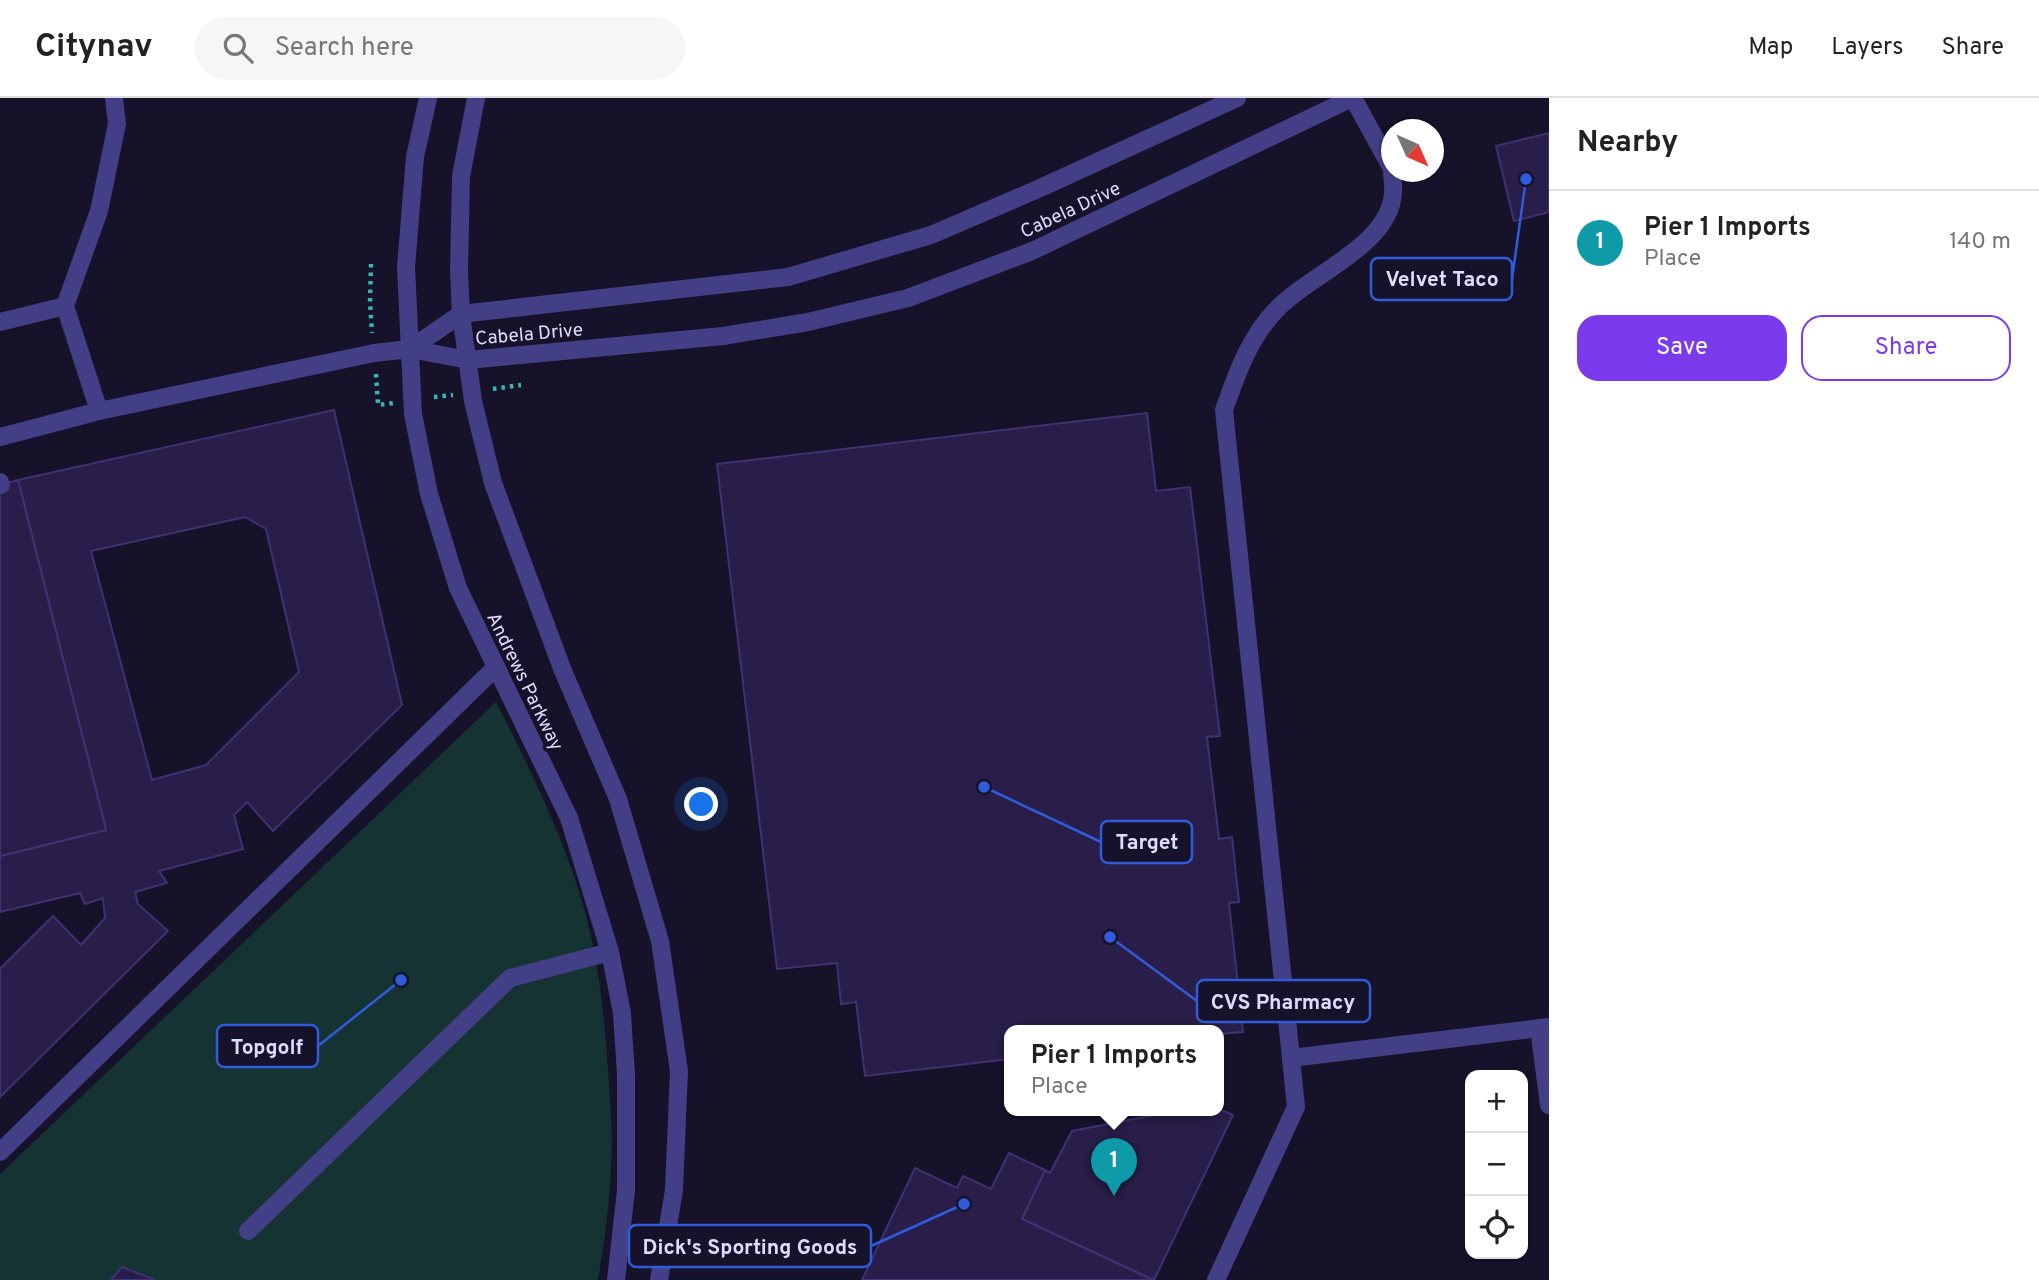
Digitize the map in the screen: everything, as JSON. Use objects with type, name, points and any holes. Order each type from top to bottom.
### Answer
[{"type":"street","points":[[99,411],[65,306],[99,211],[117,124],[114,98]]},
{"type":"street","name":"Andrews Parkway","points":[[428,98],[415,157],[407,267],[413,414],[429,494],[458,588],[569,818],[610,952],[622,1013],[626,1075],[626,1190],[616,1280]]},
{"type":"street","name":"Andrews Parkway","points":[[476,98],[461,176],[459,271],[461,314],[473,401],[493,483],[563,671],[618,799],[660,942],[679,1071],[674,1190],[659,1280]]},
{"type":"street","name":"Cabela Drive","points":[[410,349],[461,314],[788,277],[932,235],[1237,98]]},
{"type":"street","points":[[1353,98],[1381,150]]},
{"type":"street","name":"Cabela Drive","points":[[410,349],[468,360],[723,336],[808,322],[908,298],[1032,251],[1353,98]]},
{"type":"street","points":[[1216,1280],[1296,1107],[1224,410],[1244,354],[1278,307],[1362,245],[1388,212],[1393,194],[1392,182]]},
{"type":"street","points":[[0,322],[65,306]]},
{"type":"street","points":[[0,438],[99,411],[361,356],[410,349]]},
{"type":"street","points":[[0,1152],[496,667]]},
{"type":"street","points":[[248,1231],[510,978],[610,952]]},
{"type":"street","points":[[1292,1058],[1544,1028],[1549,1105]]},
{"type":"green space","points":[[496,702],[562,842],[585,913],[599,979],[612,1143],[608,1212],[598,1280],[0,1280],[0,1174]]},
{"type":"building","points":[[1549,133],[1549,212],[1514,221],[1496,146]]},
{"type":"building","points":[[334,410],[402,705],[273,831],[247,802],[234,815],[243,849],[159,871],[167,883],[135,892],[138,904],[168,931],[0,1097],[0,969],[53,916],[81,945],[105,918],[103,898],[85,904],[80,893],[0,912],[0,856],[106,830],[18,480]],"holes":[[[245,517],[266,529],[299,672],[206,765],[152,780],[91,551]]]},
{"type":"building","points":[[1147,413],[1156,491],[1190,487],[1220,736],[1207,737],[1219,839],[1232,837],[1239,902],[1229,903],[1243,1032],[1224,1034],[1224,1025],[1004,1025],[1004,1060],[865,1076],[856,1002],[841,1004],[837,963],[777,969],[717,464]]},
{"type":"building","points":[[18,480],[106,830],[0,856],[0,485]]},
{"type":"building","points":[[1224,1111],[1233,1115],[1154,1280],[1022,1219],[1045,1170],[1050,1173],[1072,1131],[1150,1116],[1224,1116]]},
{"type":"building","points":[[1009,1153],[1045,1170],[1022,1219],[1153,1280],[862,1280],[915,1168],[957,1188],[963,1176],[991,1189]]},
{"type":"building","points":[[122,1267],[151,1278],[155,1280],[111,1280]]},
{"type":"place","name":"Velvet Taco","points":[[1526,179]]},
{"type":"place","name":"Target","points":[[984,787]]},
{"type":"place","name":"CVS Pharmacy","points":[[1110,937]]},
{"type":"place","name":"Topgolf","points":[[401,980]]},
{"type":"place","name":"Pier 1 Imports","points":[[1114,1196]]},
{"type":"place","name":"Dick's Sporting Goods","points":[[964,1204]]}]
